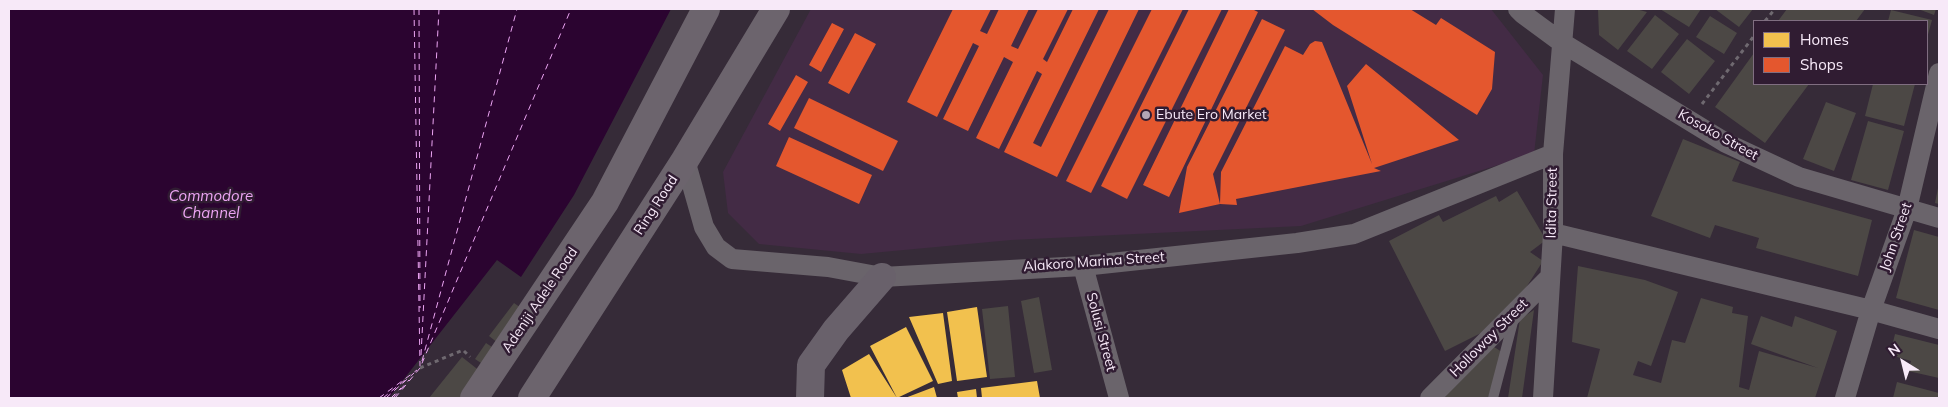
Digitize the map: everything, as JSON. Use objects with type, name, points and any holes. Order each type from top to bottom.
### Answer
[{"type":"highway","points":[[810,398],[811,365],[836,330],[882,277]]},
{"type":"main road","name":"Adeniji Adele Road","points":[[474,398],[605,202],[706,9]]},
{"type":"main road","name":"Ring Road","points":[[532,398],[685,160],[776,9]]},
{"type":"street","name":"Kosoko Street","points":[[1518,9],[1561,42],[1726,143],[1799,177],[1939,218]]},
{"type":"street","name":"Idita Street","points":[[1542,398],[1553,233],[1553,154],[1565,9]]},
{"type":"street","name":"John Street","points":[[1845,398],[1870,310],[1906,209],[1939,73]]},
{"type":"street","name":"Alakoro Marina Street","points":[[685,160],[704,227],[716,248],[732,259],[828,267],[882,277],[1083,266],[1297,243],[1354,234],[1553,154]]},
{"type":"street","points":[[1553,233],[1870,310],[1939,329]]},
{"type":"street","name":"Solusi Street","points":[[1083,266],[1119,398]]},
{"type":"street","name":"Holloway Street","points":[[1430,398],[1549,278]]},
{"type":"lane","points":[[1493,398],[1515,312]]},
{"type":"path","points":[[1766,20],[1775,9]]},
{"type":"path","points":[[1690,121],[1753,37]]},
{"type":"shaded area","name":"Ebute Ero Market","points":[[811,9],[1491,9],[1543,75],[1534,154],[1301,226],[1011,240],[861,254],[759,244],[728,213],[723,172]]},
{"type":"water","name":"Commodore Channel","points":[[9,9],[671,9],[574,195],[521,277],[497,260],[389,398],[9,398]]},
{"type":"building: Homes","points":[[977,307],[987,377],[957,381],[947,312]]},
{"type":"building: Homes","points":[[943,313],[952,381],[938,384],[909,317]]},
{"type":"building: Homes","points":[[906,327],[933,381],[897,398],[870,346]]},
{"type":"building: Homes","points":[[869,354],[897,398],[851,398],[842,370]]},
{"type":"building: Homes","points":[[1037,381],[1040,398],[982,398],[981,388]]},
{"type":"building: Homes","points":[[934,387],[937,398],[905,398]]},
{"type":"building: Homes","points":[[976,389],[977,398],[958,398],[957,392]]},
{"type":"building: Shops","points":[[953,9],[991,9],[980,31],[987,34],[999,9],[1029,9],[1011,46],[1018,49],[1038,9],[1068,9],[1043,59],[1047,62],[1073,9],[1099,9],[1033,143],[1041,147],[1109,9],[1139,9],[1057,177],[1004,152],[1042,74],[1037,71],[999,149],[976,138],[1013,62],[1004,57],[968,131],[943,119],[979,46],[973,43],[937,117],[907,102]]},
{"type":"building: Shops","points":[[1152,9],[1183,9],[1091,193],[1066,181]]},
{"type":"building: Shops","points":[[1189,9],[1222,9],[1127,199],[1101,186]]},
{"type":"building: Shops","points":[[1229,9],[1252,9],[1258,12],[1169,197],[1143,185]]},
{"type":"building: Shops","points":[[1312,9],[1410,9],[1436,25],[1441,18],[1495,52],[1492,89],[1477,115],[1333,25]]},
{"type":"building: Shops","points":[[1262,19],[1285,30],[1213,174],[1220,204],[1179,213],[1187,167]]},
{"type":"building: Shops","points":[[832,23],[844,29],[821,72],[809,65]]},
{"type":"building: Shops","points":[[855,33],[876,44],[849,94],[828,83]]},
{"type":"building: Shops","points":[[1315,41],[1322,42],[1372,164],[1347,86],[1366,64],[1459,140],[1374,168],[1381,171],[1236,199],[1237,205],[1220,204],[1221,172],[1285,46],[1303,55],[1310,44]]},
{"type":"building: Shops","points":[[796,75],[808,82],[780,131],[768,124]]},
{"type":"building: Shops","points":[[809,98],[898,141],[883,171],[794,128]]},
{"type":"building: Shops","points":[[789,137],[872,175],[859,204],[776,166]]},
{"type":"building: Other","points":[[1598,9],[1636,9],[1647,12],[1618,50],[1599,35]]},
{"type":"building: Other","points":[[1660,9],[1701,9],[1689,27]]},
{"type":"building: Other","points":[[1715,9],[1753,9],[1739,27]]},
{"type":"building: Other","points":[[1787,9],[1865,9],[1857,20],[1779,20]]},
{"type":"building: Other","points":[[1918,9],[1936,9],[1934,15]]},
{"type":"building: Other","points":[[1891,10],[1932,20],[1928,34],[1928,20],[1888,20]]},
{"type":"building: Other","points":[[1655,15],[1679,34],[1652,69],[1627,51]]},
{"type":"building: Other","points":[[1710,16],[1737,33],[1724,54],[1696,37]]},
{"type":"building: Other","points":[[1687,39],[1715,61],[1689,94],[1661,72]]},
{"type":"building: Other","points":[[1753,54],[1753,85],[1808,85],[1765,143],[1715,107]]},
{"type":"building: Other","points":[[1873,85],[1915,85],[1904,126],[1865,116]]},
{"type":"building: Other","points":[[1826,102],[1856,113],[1834,171],[1803,159]]},
{"type":"building: Other","points":[[1868,121],[1904,131],[1888,190],[1851,180]]},
{"type":"building: Other","points":[[1683,139],[1740,162],[1732,181],[1872,220],[1858,276],[1756,248],[1759,238],[1715,225],[1710,238],[1651,216]]},
{"type":"building: Other","points":[[1939,188],[1939,204],[1935,203]]},
{"type":"building: Other","points":[[1517,191],[1546,240],[1530,252],[1543,261],[1520,297],[1495,326],[1445,351],[1389,241],[1439,215],[1443,222],[1496,196],[1499,202]]},
{"type":"building: Other","points":[[1914,230],[1939,237],[1939,310],[1896,298]]},
{"type":"building: Other","points":[[1578,266],[1645,280],[1678,292],[1651,366],[1638,361],[1633,375],[1661,383],[1672,340],[1685,343],[1701,298],[1733,307],[1732,313],[1748,316],[1739,387],[1749,390],[1759,351],[1818,368],[1751,344],[1761,316],[1792,327],[1795,316],[1837,331],[1815,398],[1587,398],[1600,349],[1572,342]]},
{"type":"building: Other","points":[[1039,297],[1052,370],[1034,373],[1021,301]]},
{"type":"building: Other","points":[[514,303],[524,310],[498,343],[489,336]]},
{"type":"building: Other","points":[[1008,306],[1015,377],[990,379],[982,309]]},
{"type":"building: Other","points":[[1534,310],[1522,398],[1508,398],[1520,319]]},
{"type":"building: Other","points":[[1895,334],[1939,345],[1939,378],[1908,371],[1911,361],[1890,355]]},
{"type":"building: Other","points":[[486,343],[498,351],[487,367],[475,359]]},
{"type":"building: Other","points":[[1491,345],[1502,352],[1488,398],[1444,398]]},
{"type":"building: Other","points":[[462,357],[481,372],[460,398],[429,398]]},
{"type":"building: Other","points":[[1897,382],[1939,393],[1939,398],[1893,398]]},
{"type":"ferry route","points":[[414,9],[420,366]]},
{"type":"ferry route","points":[[419,9],[420,308]]},
{"type":"ferry route","points":[[421,355],[439,9]]},
{"type":"ferry route","points":[[422,361],[517,9]]},
{"type":"ferry route","points":[[395,398],[420,368],[571,9]]},
{"type":"ferry route","points":[[379,398],[417,370]]},
{"type":"ferry route","points":[[386,398],[414,373]]},
{"type":"ferry route","points":[[383,398],[405,380]]},
{"type":"ferry route","points":[[393,398],[409,380]]},
{"type":"ferry route","points":[[391,398],[401,388]]},
{"type":"place","name":"Ebute Ero Market","points":[[1146,115]]}]
